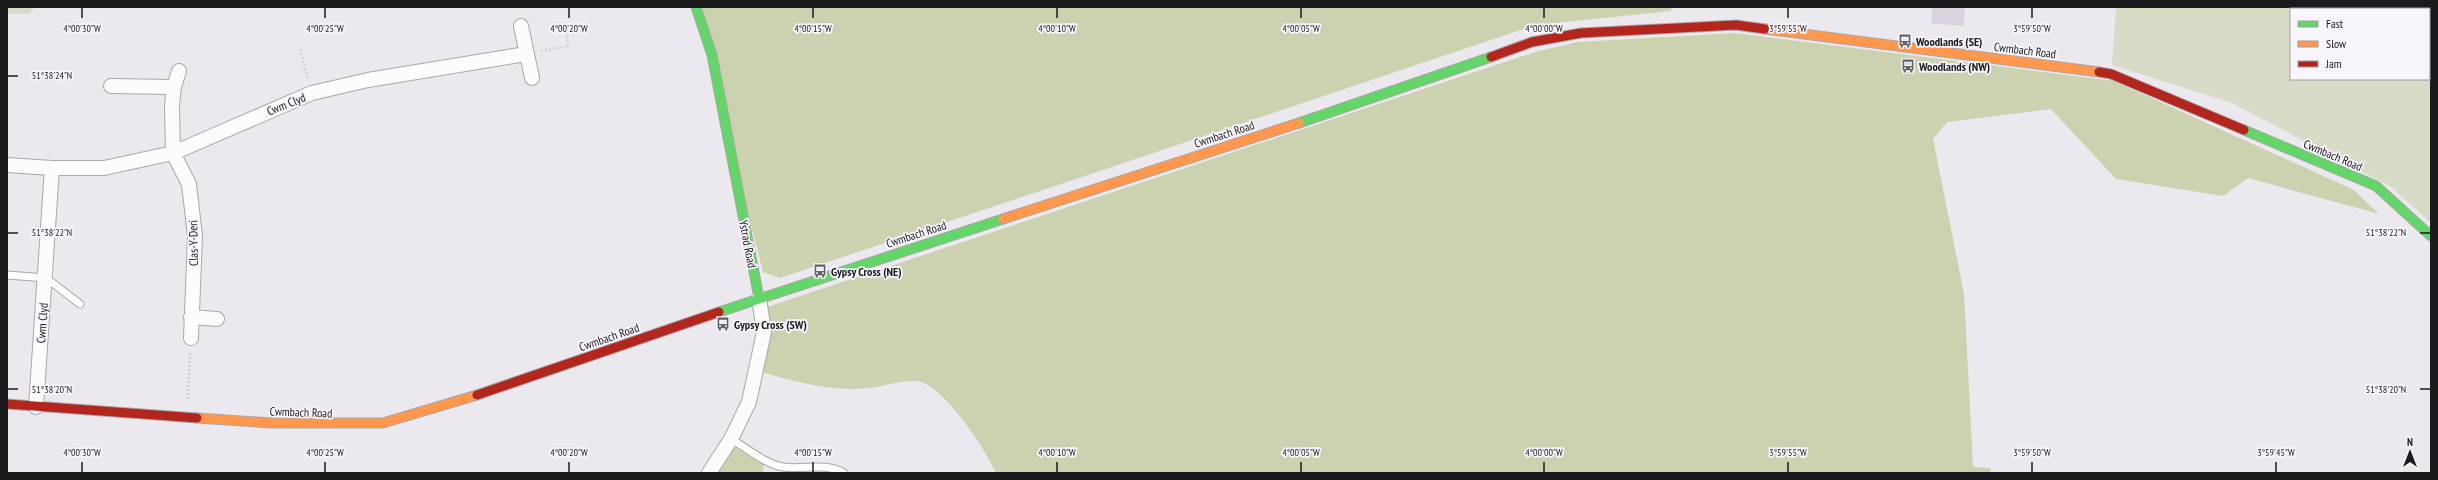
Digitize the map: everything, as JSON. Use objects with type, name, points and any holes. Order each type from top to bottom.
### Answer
[{"type":"main road","name":"Ystrad Road","points":[[696,7],[712,55],[759,298]]},
{"type":"main road","name":"Cwmbach Road","points":[[7,404],[271,423],[383,423],[459,401],[759,298],[1368,100],[1532,42],[1581,33],[1736,25],[2111,74],[2376,186],[2431,236]]},
{"type":"street","points":[[521,26],[532,78]]},
{"type":"street","name":"Cwm Clyd","points":[[7,165],[52,168],[104,168],[173,152],[312,93],[368,80],[526,54]]},
{"type":"street","points":[[173,152],[174,87],[179,71]]},
{"type":"street","points":[[111,86],[174,87]]},
{"type":"street","name":"Clas-Y-Deri","points":[[173,152],[189,184],[195,236],[191,338]]},
{"type":"street","name":"Cwm Clyd","points":[[36,407],[46,278],[52,168]]},
{"type":"street","name":"Ystrad Road","points":[[709,473],[731,439],[749,402],[758,369],[764,332],[759,298]]},
{"type":"street","points":[[191,317],[217,319]]},
{"type":"lane","points":[[7,275],[46,278],[80,304]]},
{"type":"lane","points":[[731,439],[772,464],[784,467],[826,466],[844,473]]},
{"type":"path","points":[[526,54],[568,46],[567,32]]},
{"type":"path","points":[[300,49],[312,93]]},
{"type":"path","points":[[187,416],[191,338]]},
{"type":"green space","points":[[7,7],[35,7],[29,14],[7,14]]},
{"type":"green space","points":[[696,7],[1672,7],[1671,11],[1536,25],[780,278],[763,272]]},
{"type":"green space","points":[[2116,7],[2431,7],[2431,223],[2391,187],[2232,103],[2112,65]]},
{"type":"green space","points":[[1735,33],[2114,81],[2354,190],[2379,214],[2248,178],[2223,196],[2116,179],[2051,109],[1947,122],[1933,139],[1964,294],[1973,467],[1990,468],[1991,473],[996,473],[983,449],[951,405],[939,393],[927,385],[917,381],[912,381],[869,388],[841,389],[801,383],[762,372],[767,307],[1535,52],[1578,42]]},
{"type":"green space","points":[[732,446],[764,462],[763,473],[715,473]]},
{"type":"building","points":[[1933,7],[1964,7],[1963,25],[1932,23]]},
{"type":"traffic: fast","points":[[696,7],[712,55],[759,298]]},
{"type":"traffic: fast","points":[[1299,123],[1491,57]]},
{"type":"traffic: fast","points":[[2244,130],[2376,186],[2431,236]]},
{"type":"traffic: fast","points":[[719,312],[1003,219]]},
{"type":"traffic: slow","points":[[1765,29],[2099,72]]},
{"type":"traffic: slow","points":[[1003,219],[1299,123]]},
{"type":"traffic: slow","points":[[197,418],[271,423],[383,423],[477,395]]},
{"type":"traffic: jam","points":[[1491,57],[1532,42],[1581,33],[1736,25],[1765,29]]},
{"type":"traffic: jam","points":[[2099,72],[2111,74],[2244,130]]},
{"type":"traffic: jam","points":[[477,395],[719,312]]},
{"type":"traffic: jam","points":[[7,404],[197,418]]},
{"type":"place","name":"Woodlands (SE)","points":[[1905,41]]},
{"type":"place","name":"Woodlands (NW)","points":[[1908,66]]},
{"type":"place","name":"Gypsy Cross (NE)","points":[[820,271]]},
{"type":"place","name":"Gypsy Cross (SW)","points":[[723,324]]}]
